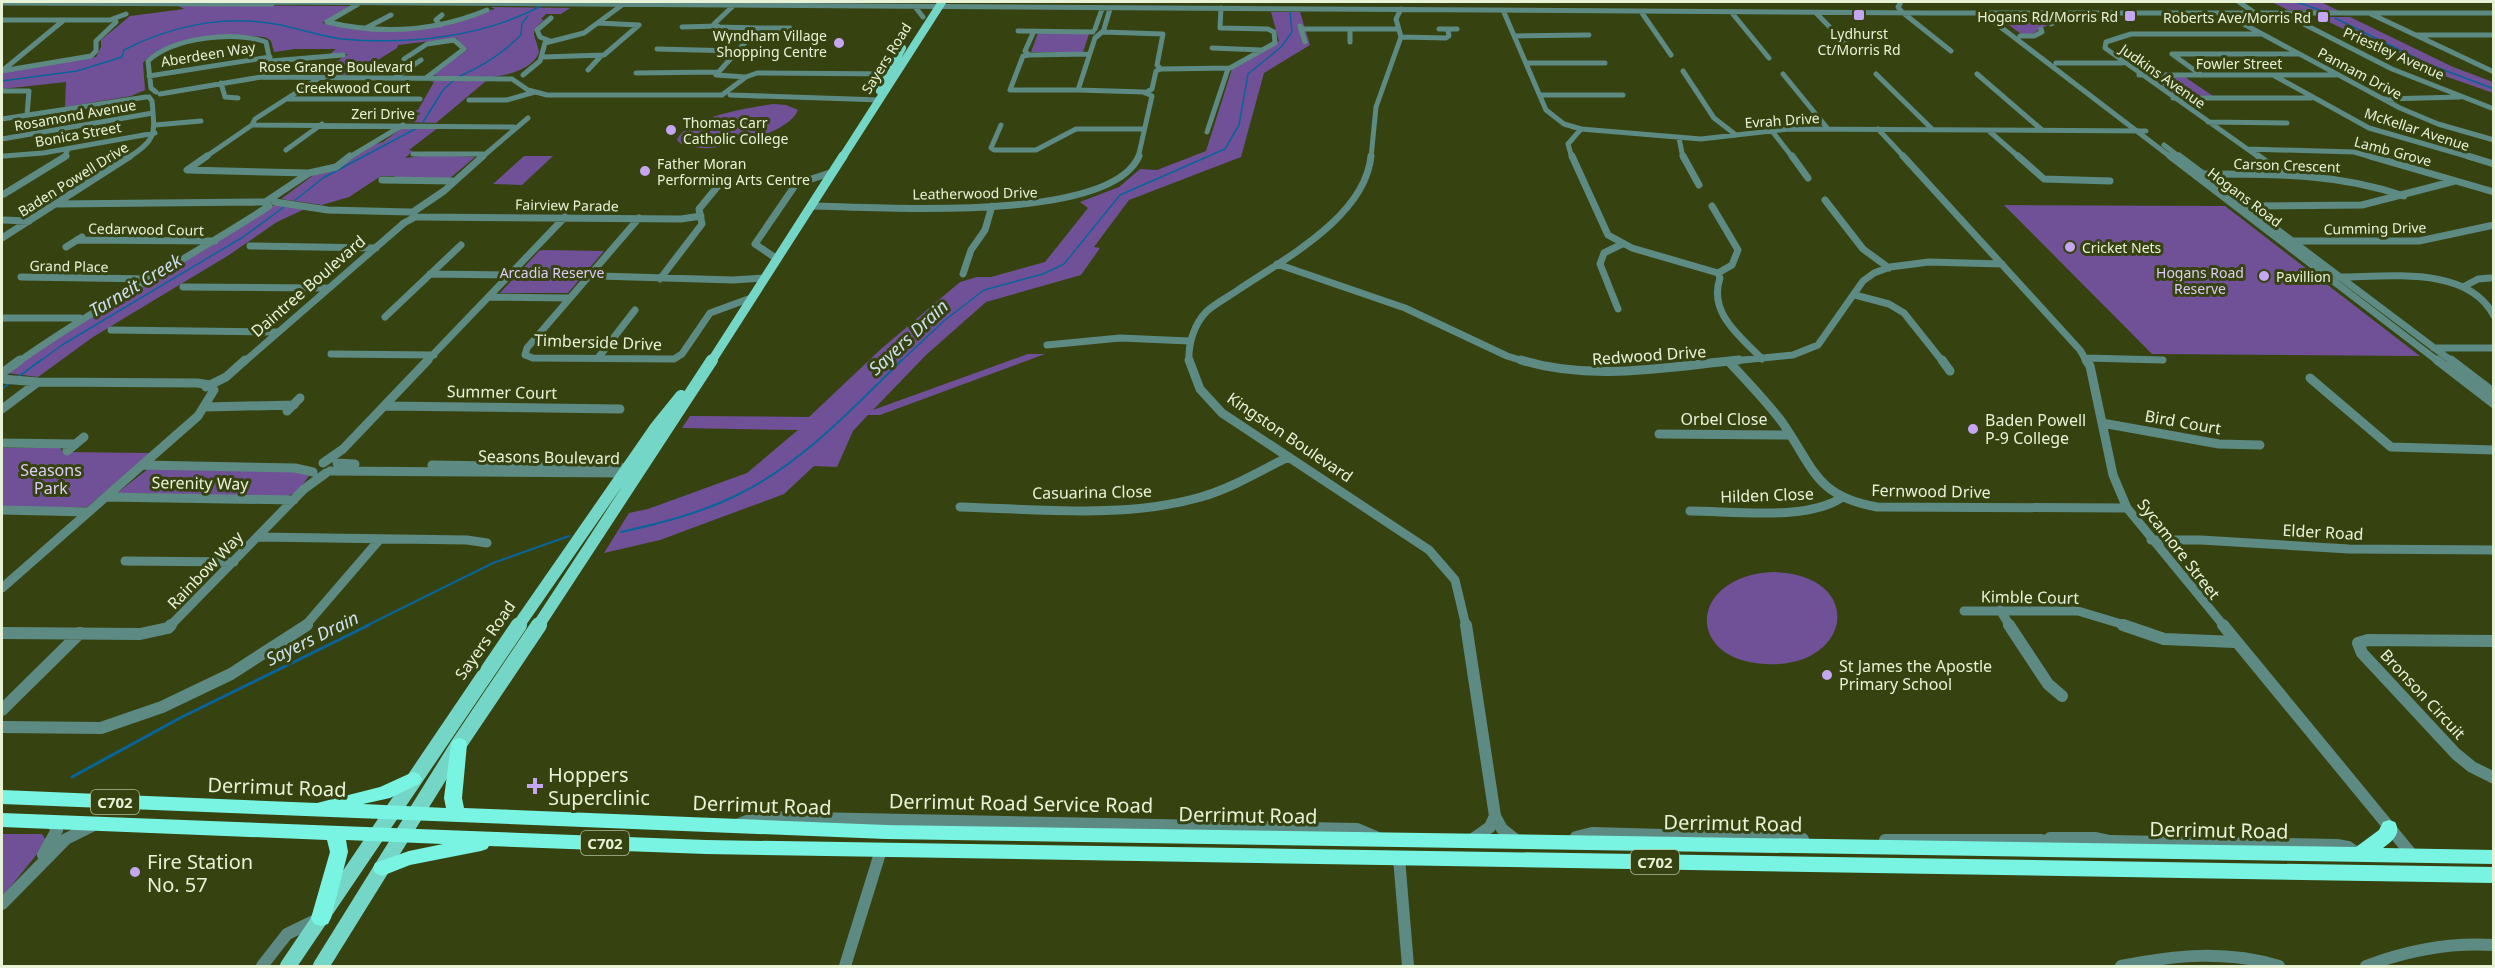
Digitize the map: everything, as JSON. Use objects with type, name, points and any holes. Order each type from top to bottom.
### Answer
[{"type":"highway","points":[[456,815],[453,798],[459,744]]},
{"type":"highway","points":[[302,811],[384,793],[413,779]]},
{"type":"highway","name":"Derrimut Road","points":[[2,797],[731,827],[1036,852],[2493,875]]},
{"type":"highway","name":"Derrimut Road","points":[[2,820],[504,840],[884,841],[1022,829],[1382,840],[2095,848],[2178,852],[2493,857]]},
{"type":"highway","points":[[2359,855],[2388,834],[2389,827]]},
{"type":"highway","points":[[1022,829],[1016,842],[1036,852]]},
{"type":"highway","points":[[321,918],[339,852],[335,834]]},
{"type":"highway","points":[[382,868],[409,858],[504,840]]},
{"type":"highway","points":[[1571,843],[1575,852],[1596,861]]},
{"type":"highway","points":[[2178,852],[2215,862],[2223,871]]},
{"type":"highway","points":[[2413,856],[2428,874]]},
{"type":"main road","name":"Sayers Road","points":[[878,100],[886,74],[923,17],[934,5]]},
{"type":"main road","name":"Sayers Road","points":[[321,966],[459,744],[534,632],[656,427],[723,343],[896,74],[934,5]]},
{"type":"main road","name":"Sayers Road","points":[[288,966],[513,633],[632,470]]},
{"type":"main road","points":[[513,633],[534,632]]},
{"type":"street","points":[[4,4],[29,2],[622,3],[735,6],[853,5],[916,8],[934,5],[1008,5]]},
{"type":"street","points":[[2,71],[93,56],[96,41],[116,19],[151,2]]},
{"type":"street","points":[[1392,2],[1394,11]]},
{"type":"street","points":[[1047,345],[1120,338],[1189,341],[1197,324],[1221,299],[1277,264],[1334,222],[1352,203],[1364,183],[1372,156],[1376,107],[1400,33],[1392,2]]},
{"type":"street","points":[[2239,2],[2257,14],[2371,14],[2493,72]]},
{"type":"street","points":[[359,3],[327,22],[395,30],[440,26],[487,10]]},
{"type":"street","points":[[543,57],[543,46],[550,41],[585,33],[622,3]]},
{"type":"street","points":[[717,26],[735,6],[787,3],[1106,8],[1175,5],[1221,9],[1394,11],[2225,14]]},
{"type":"street","points":[[1689,3],[1695,12]]},
{"type":"street","points":[[1899,3],[1898,7],[1951,52]]},
{"type":"street","points":[[916,8],[923,17]]},
{"type":"street","points":[[1104,31],[1106,8]]},
{"type":"street","points":[[1079,90],[1094,32],[1106,8]]},
{"type":"street","points":[[1089,54],[1029,54],[1023,56],[1010,90],[1146,93],[1152,89],[1156,71],[1161,69],[1228,69],[1275,43],[1274,32],[1268,29],[1219,27],[1221,9]]},
{"type":"street","points":[[1503,11],[1695,12]]},
{"type":"street","name":"Evrah Drive","points":[[1503,11],[1552,117],[1564,124],[1581,129],[1679,138],[1828,129],[2146,131]]},
{"type":"street","points":[[1721,12],[1906,13]]},
{"type":"street","points":[[1642,13],[1671,55]]},
{"type":"street","points":[[1732,13],[1769,58]]},
{"type":"street","points":[[1986,13],[2029,15],[2493,15]]},
{"type":"street","name":"Hogans Road","points":[[1986,13],[1998,19],[2493,393]]},
{"type":"street","name":"Hogans Road","points":[[1986,13],[2246,216],[2493,404]]},
{"type":"street","points":[[1817,14],[1852,51]]},
{"type":"street","points":[[2051,24],[2064,19],[2060,14]]},
{"type":"street","name":"Pannam Drive","points":[[2225,14],[2381,99],[2438,124],[2493,140]]},
{"type":"street","points":[[366,28],[391,15]]},
{"type":"street","points":[[440,26],[436,20],[442,15]]},
{"type":"street","points":[[1998,19],[2029,15]]},
{"type":"street","name":"Priestley Avenue","points":[[2286,15],[2392,69],[2493,109]]},
{"type":"street","points":[[544,18],[552,18],[537,30],[540,37],[550,41]]},
{"type":"street","points":[[2,22],[8,20],[116,19]]},
{"type":"street","points":[[2,71],[64,20]]},
{"type":"street","points":[[588,70],[639,25],[598,23]]},
{"type":"street","points":[[682,27],[790,28]]},
{"type":"street","points":[[1305,42],[1301,27],[1400,33],[1449,40],[1448,30]]},
{"type":"street","points":[[717,73],[758,28]]},
{"type":"street","points":[[1349,43],[1350,29]]},
{"type":"street","points":[[1439,29],[1457,29]]},
{"type":"street","points":[[2020,36],[2037,35],[2042,32],[2041,29]]},
{"type":"street","points":[[1018,30],[1120,31],[1163,34],[1157,65],[1161,69]]},
{"type":"street","points":[[1029,54],[1025,51],[1034,31]]},
{"type":"street","name":"Judkins Avenue","points":[[2262,34],[2142,33],[2113,38],[2106,42],[2105,48],[2139,75],[2283,174]]},
{"type":"street","points":[[1514,36],[1589,35]]},
{"type":"street","points":[[2415,35],[2493,35]]},
{"type":"street","points":[[2475,35],[2493,43]]},
{"type":"street","points":[[2,119],[147,97],[157,92],[149,76],[148,62],[159,53],[207,39],[241,37],[266,42],[271,59],[269,71],[261,77]]},
{"type":"street","points":[[404,59],[434,42],[454,40],[464,49],[426,78]]},
{"type":"street","points":[[1216,47],[1261,50]]},
{"type":"street","points":[[657,49],[738,50]]},
{"type":"street","points":[[2201,75],[2168,53],[2299,54]]},
{"type":"street","name":"Aberdeen Way","points":[[149,76],[271,59],[336,58],[343,55]]},
{"type":"street","points":[[516,77],[530,69],[543,57],[602,56]]},
{"type":"street","points":[[209,58],[211,66]]},
{"type":"street","points":[[397,59],[411,59]]},
{"type":"street","points":[[396,78],[421,60]]},
{"type":"street","points":[[1526,63],[1605,63]]},
{"type":"street","points":[[2056,63],[2123,63]]},
{"type":"street","points":[[1207,132],[1228,69]]},
{"type":"street","points":[[1683,71],[1714,118],[1736,135]]},
{"type":"street","points":[[636,73],[717,73],[718,76],[746,77],[768,73],[896,74]]},
{"type":"street","points":[[1783,74],[1828,129]]},
{"type":"street","points":[[1876,74],[1933,130]]},
{"type":"street","points":[[1977,74],[2042,130]]},
{"type":"street","name":"Fowler Street","points":[[2139,75],[2338,75]]},
{"type":"street","name":"McKellar Avenue","points":[[2273,75],[2369,128],[2493,164]]},
{"type":"street","name":"Rose Grange Boulevard","points":[[147,97],[157,92],[261,77],[516,77]]},
{"type":"street","points":[[309,173],[188,170],[252,125],[255,119],[319,77]]},
{"type":"street","points":[[516,77],[538,91]]},
{"type":"street","points":[[516,77],[538,91]]},
{"type":"street","points":[[726,95],[746,77]]},
{"type":"street","points":[[221,83],[225,97],[238,98]]},
{"type":"street","points":[[2,91],[29,91],[27,115]]},
{"type":"street","points":[[469,100],[507,100],[538,91],[878,100]]},
{"type":"street","name":"Leatherwood Drive","points":[[812,206],[992,206],[1059,201],[1116,183],[1135,165],[1150,102],[1146,93]]},
{"type":"street","points":[[1540,95],[1623,95]]},
{"type":"street","points":[[147,97],[153,113],[155,133]]},
{"type":"street","points":[[2381,99],[2464,97]]},
{"type":"street","points":[[2173,98],[2313,98]]},
{"type":"street","name":"Creekwood Court","points":[[286,99],[420,99]]},
{"type":"street","name":"Rosamond Avenue","points":[[2,139],[153,113]]},
{"type":"street","name":"Daintree Boulevard","points":[[208,385],[224,379],[514,127],[528,118]]},
{"type":"street","points":[[155,125],[201,121]]},
{"type":"street","points":[[2208,122],[2288,123]]},
{"type":"street","points":[[286,150],[322,124]]},
{"type":"street","name":"Zeri Drive","points":[[252,125],[514,127]]},
{"type":"street","points":[[2,374],[81,318],[215,241],[309,173],[336,167],[363,147],[385,138],[403,125]]},
{"type":"street","points":[[1001,125],[991,148],[994,150],[1036,150],[1070,132],[1085,129],[1144,129]]},
{"type":"street","points":[[1581,129],[1568,144],[1569,151],[1603,228],[1622,244],[1718,273],[1731,268],[1738,256],[1738,250],[1712,206]]},
{"type":"street","name":"Sycamore Street","points":[[1878,129],[2086,358],[2093,376],[2113,475],[2127,508],[2413,856]]},
{"type":"street","points":[[1989,130],[2042,181],[2110,181]]},
{"type":"street","points":[[1772,131],[1808,178]]},
{"type":"street","name":"Bonica Street","points":[[3,157],[68,149],[155,133]]},
{"type":"street","name":"Baden Powell Drive","points":[[2,238],[140,152],[148,145],[155,133]]},
{"type":"street","points":[[3,157],[10,151],[12,138]]},
{"type":"street","points":[[1679,138],[1682,154],[1699,185]]},
{"type":"street","points":[[4,194],[63,159],[67,156],[68,149]]},
{"type":"street","name":"Lamb Grove","points":[[2247,149],[2354,152],[2493,192]]},
{"type":"street","points":[[413,154],[485,154]]},
{"type":"street","points":[[777,259],[755,244],[796,184],[833,172]]},
{"type":"street","name":"Carson Crescent","points":[[2204,174],[2340,177],[2375,185],[2404,196]]},
{"type":"street","points":[[383,179],[454,181]]},
{"type":"street","points":[[662,277],[702,224],[699,209],[722,181]]},
{"type":"street","points":[[2246,206],[2351,206],[2404,196],[2455,181]]},
{"type":"street","points":[[1825,200],[1863,249],[1889,268]]},
{"type":"street","name":"Fairview Parade","points":[[56,204],[250,203],[413,215],[639,218],[701,216]]},
{"type":"street","points":[[963,273],[969,262],[971,250],[985,230],[992,206]]},
{"type":"street","points":[[2246,216],[2256,214]]},
{"type":"street","points":[[295,468],[322,463],[343,449],[566,217]]},
{"type":"street","points":[[489,297],[569,298],[639,218]]},
{"type":"street","points":[[2,220],[29,221]]},
{"type":"street","name":"Cumming Drive","points":[[2279,240],[2419,241],[2493,225]]},
{"type":"street","name":"Cedarwood Court","points":[[66,247],[85,235]]},
{"type":"street","name":"Cedarwood Court","points":[[77,240],[215,241]]},
{"type":"street","points":[[1618,309],[1600,264],[1604,253],[1622,244]]},
{"type":"street","points":[[385,317],[461,245]]},
{"type":"street","points":[[250,246],[376,248]]},
{"type":"street","name":"Redwood Drive","points":[[1277,264],[1405,308],[1507,356],[1549,369],[1610,373],[1793,355],[1818,345],[1864,280],[1889,268],[1926,263],[2002,264]]},
{"type":"street","points":[[1718,273],[1720,278],[1713,297],[1716,304],[1725,318],[1762,359]]},
{"type":"street","points":[[430,274],[510,275]]},
{"type":"street","points":[[588,276],[765,278]]},
{"type":"street","name":"Grand Place","points":[[21,277],[152,279]]},
{"type":"street","points":[[2339,277],[2433,280],[2463,287],[2486,301],[2493,316]]},
{"type":"street","points":[[2463,287],[2478,279],[2490,278]]},
{"type":"street","points":[[183,287],[328,288]]},
{"type":"street","points":[[1855,295],[1889,304],[1904,313],[1950,371]]},
{"type":"street","name":"Timberside Drive","points":[[569,298],[527,348],[525,355],[533,358],[677,357],[710,313],[751,298]]},
{"type":"street","points":[[598,358],[635,310]]},
{"type":"street","points":[[2,318],[81,318]]},
{"type":"street","points":[[110,330],[277,332]]},
{"type":"street","name":"Kingston Boulevard","points":[[1189,341],[1188,360],[1192,375],[1209,400],[1222,413],[1415,540],[1440,561],[1455,580],[1464,610],[1495,816]]},
{"type":"street","points":[[2434,348],[2493,348]]},
{"type":"street","points":[[331,354],[434,355]]},
{"type":"street","points":[[2086,358],[2163,360]]},
{"type":"street","name":"Fernwood Drive","points":[[1730,363],[1789,435],[1817,480],[1841,498],[1877,507],[2127,508]]},
{"type":"street","points":[[2310,378],[2390,450],[2493,450]]},
{"type":"street","points":[[2,588],[206,407],[210,397],[208,385],[9,380]]},
{"type":"street","points":[[2,409],[38,382]]},
{"type":"street","points":[[206,407],[294,405]]},
{"type":"street","name":"Summer Court","points":[[384,406],[620,409]]},
{"type":"street","name":"Bird Court","points":[[2102,423],[2219,444],[2260,445]]},
{"type":"street","name":"Orbel Close","points":[[1659,434],[1789,435]]},
{"type":"street","points":[[67,451],[84,437]]},
{"type":"street","points":[[2,443],[75,444]]},
{"type":"street","points":[[336,463],[343,449]]},
{"type":"street","name":"Casuarina Close","points":[[960,507],[1156,507],[1221,490],[1288,457]]},
{"type":"street","name":"Seasons Boulevard","points":[[322,463],[632,470]]},
{"type":"street","name":"Rainbow Way","points":[[304,489],[313,472],[322,463]]},
{"type":"street","name":"Rainbow Way","points":[[2,633],[146,634],[168,628],[304,489],[335,468],[336,463]]},
{"type":"street","points":[[142,465],[295,468],[313,472]]},
{"type":"street","name":"Seasons Boulevard","points":[[313,472],[632,470]]},
{"type":"street","name":"Serenity Way","points":[[106,497],[294,500]]},
{"type":"street","name":"Hilden Close","points":[[1690,512],[1807,512],[1828,507],[1841,498]]},
{"type":"street","points":[[2,510],[89,512]]},
{"type":"street","points":[[258,537],[487,543]]},
{"type":"street","points":[[2,727],[97,729],[162,707],[212,683],[259,659],[299,633],[380,539]]},
{"type":"street","name":"Elder Road","points":[[2151,540],[2201,540],[2349,549],[2493,550]]},
{"type":"street","points":[[125,561],[234,562]]},
{"type":"street","points":[[2000,610],[2048,684],[2062,696]]},
{"type":"street","name":"Kimble Court","points":[[1964,611],[2086,612],[2164,639],[2235,642]]},
{"type":"street","points":[[2,710],[80,633]]},
{"type":"street","name":"Bronson Circuit","points":[[2493,641],[2368,640],[2358,643],[2362,653],[2456,754],[2472,767],[2493,778]]},
{"type":"street","points":[[1467,841],[1481,836],[1490,827],[1495,816]]},
{"type":"street","points":[[1495,816],[1502,829],[1520,842]]},
{"type":"street","name":"Derrimut Road Service Road","points":[[731,827],[757,817],[1022,829]]},
{"type":"street","points":[[28,877],[56,834],[56,826],[51,822]]},
{"type":"street","points":[[2,904],[70,836],[99,824]]},
{"type":"street","points":[[1571,843],[1576,837],[1592,833],[1827,840],[2042,840],[2095,848],[2337,845],[2348,847],[2359,855]]},
{"type":"street","points":[[2042,840],[2062,837],[2095,848]]},
{"type":"street","points":[[845,966],[884,841]]},
{"type":"street","points":[[1399,858],[1408,966]]},
{"type":"street","points":[[262,966],[287,934],[321,918]]},
{"type":"street","points":[[2366,966],[2385,958],[2418,951],[2469,943],[2493,945]]},
{"type":"street","points":[[2121,966],[2188,956],[2225,956],[2250,957],[2279,966]]},
{"type":"green space","points":[[2272,2],[2321,2],[2339,11],[2288,10]]},
{"type":"green space","points":[[177,5],[350,6],[322,23],[372,31],[408,31],[495,9],[491,7],[570,8],[561,14],[546,14],[541,19],[544,20],[534,32],[539,52],[533,62],[522,69],[492,77],[459,78],[433,75],[467,50],[456,38],[398,45],[397,48],[354,75],[316,75],[348,54],[330,54],[336,49],[295,49],[274,52],[271,41],[267,38],[239,36],[182,44],[151,55],[143,63],[145,90],[131,96],[65,107],[66,82],[2,89],[2,72],[96,57],[101,47],[101,40],[130,16],[184,9]]},
{"type":"green space","points":[[1271,12],[1300,12],[1310,45],[1264,73],[1241,157],[1129,200],[1094,247],[1100,248],[1081,275],[986,302],[926,355],[873,410],[1028,354],[1045,354],[880,415],[868,415],[853,431],[837,467],[814,466],[784,494],[660,540],[604,553],[629,513],[648,509],[747,473],[798,430],[682,428],[690,416],[809,417],[881,349],[960,282],[977,277],[991,277],[1045,262],[1088,208],[1080,202],[1119,187],[1140,169],[1157,170],[1206,151],[1232,69],[1279,41]]},
{"type":"green space","points":[[2016,16],[2062,17],[2030,35],[2021,34],[2002,20]]},
{"type":"green space","points":[[2319,17],[2350,17],[2453,67],[2493,82],[2493,93],[2422,68]]},
{"type":"green space","points":[[1038,33],[1089,34],[1083,52],[1031,52]]},
{"type":"green space","points":[[2148,77],[2185,77],[2213,96],[2174,95]]},
{"type":"green space","points":[[430,81],[486,81],[436,123],[408,122],[421,113],[408,111],[418,110],[434,82]]},
{"type":"green space","points":[[774,104],[786,105],[798,110],[793,118],[784,125],[759,137],[719,147],[705,148],[681,144],[677,140],[683,132],[706,119]]},
{"type":"green space","points":[[439,127],[409,150],[413,151],[405,158],[429,155],[475,157],[449,179],[399,180],[394,176],[381,176],[349,197],[322,205],[281,199],[315,174],[339,168],[367,147],[383,142],[402,128]]},
{"type":"green space","points":[[524,156],[553,156],[522,185],[493,184]]},
{"type":"green space","points":[[276,205],[307,208],[277,222],[229,255],[93,337],[38,377],[7,373],[92,314],[206,249],[269,207]]},
{"type":"green space","name":"Hogans Road Reserve","points":[[2004,205],[2225,206],[2420,356],[2152,354]]},
{"type":"green space","name":"Arcadia Reserve","points":[[539,251],[604,251],[568,293],[500,293]]},
{"type":"green space","name":"Seasons Park","points":[[2,448],[60,448],[63,452],[151,453],[87,507],[2,509]]},
{"type":"green space","points":[[148,469],[296,470],[309,476],[297,492],[285,497],[117,493]]},
{"type":"green space","points":[[1774,572],[1804,577],[1824,588],[1835,604],[1837,621],[1831,638],[1817,652],[1795,662],[1766,664],[1739,659],[1720,648],[1710,634],[1707,618],[1712,601],[1725,587],[1746,577]]},
{"type":"green space","points":[[2,834],[42,834],[47,842],[2,897]]},
{"type":"waterway","points":[[2296,2],[2323,11]]},
{"type":"waterway","points":[[2,81],[77,71],[122,57],[124,50],[160,35],[216,22],[255,22],[342,39],[393,41],[471,31],[496,25],[543,5]]},
{"type":"waterway","name":"Sayers Drain","points":[[900,362],[945,320],[984,290],[1043,274],[1064,264],[1120,195],[1225,149],[1239,125],[1248,74],[1281,47],[1292,32],[1290,12]]},
{"type":"waterway","name":"Tarneit Creek","points":[[460,76],[477,68],[514,42],[521,35],[522,23],[528,16]]},
{"type":"waterway","points":[[2335,18],[2428,64],[2494,89]]},
{"type":"waterway","name":"Tarneit Creek","points":[[423,122],[443,90],[453,81]]},
{"type":"waterway","name":"Tarneit Creek","points":[[294,201],[323,178],[417,128]]},
{"type":"waterway","name":"Tarneit Creek","points":[[39,362],[62,345],[243,237],[284,207]]},
{"type":"waterway","name":"Tarneit Creek","points":[[18,377],[41,360]]},
{"type":"waterway","name":"Sayers Drain","points":[[621,532],[696,512],[725,501],[762,481],[784,467],[825,434],[902,360]]},
{"type":"waterway","name":"Tarneit Creek","points":[[2,389],[11,382]]},
{"type":"waterway","name":"Sayers Drain","points":[[366,626],[493,563],[569,536]]},
{"type":"waterway","name":"Sayers Drain","points":[[72,777],[180,718],[369,625]]},
{"type":"place","name":"Lydhurst Ct/Morris Rd","points":[[1859,15]]},
{"type":"place","name":"Hogans Rd/Morris Rd","points":[[2130,16]]},
{"type":"place","name":"Roberts Ave/Morris Rd","points":[[2323,17]]},
{"type":"place","name":"Wyndham Village Shopping Centre","points":[[839,43]]},
{"type":"place","name":"Thomas Carr Catholic College","points":[[671,130]]},
{"type":"place","name":"Father Moran Performing Arts Centre","points":[[645,171]]},
{"type":"place","name":"Cricket Nets","points":[[2070,247]]},
{"type":"place","name":"Pavillion","points":[[2264,276]]},
{"type":"place","name":"Baden Powell P-9 College","points":[[1973,429]]},
{"type":"place","name":"St James the Apostle Primary School","points":[[1827,675]]},
{"type":"place","name":"Hoppers Superclinic","points":[[535,786]]},
{"type":"place","name":"Fire Station No. 57","points":[[135,872]]}]
